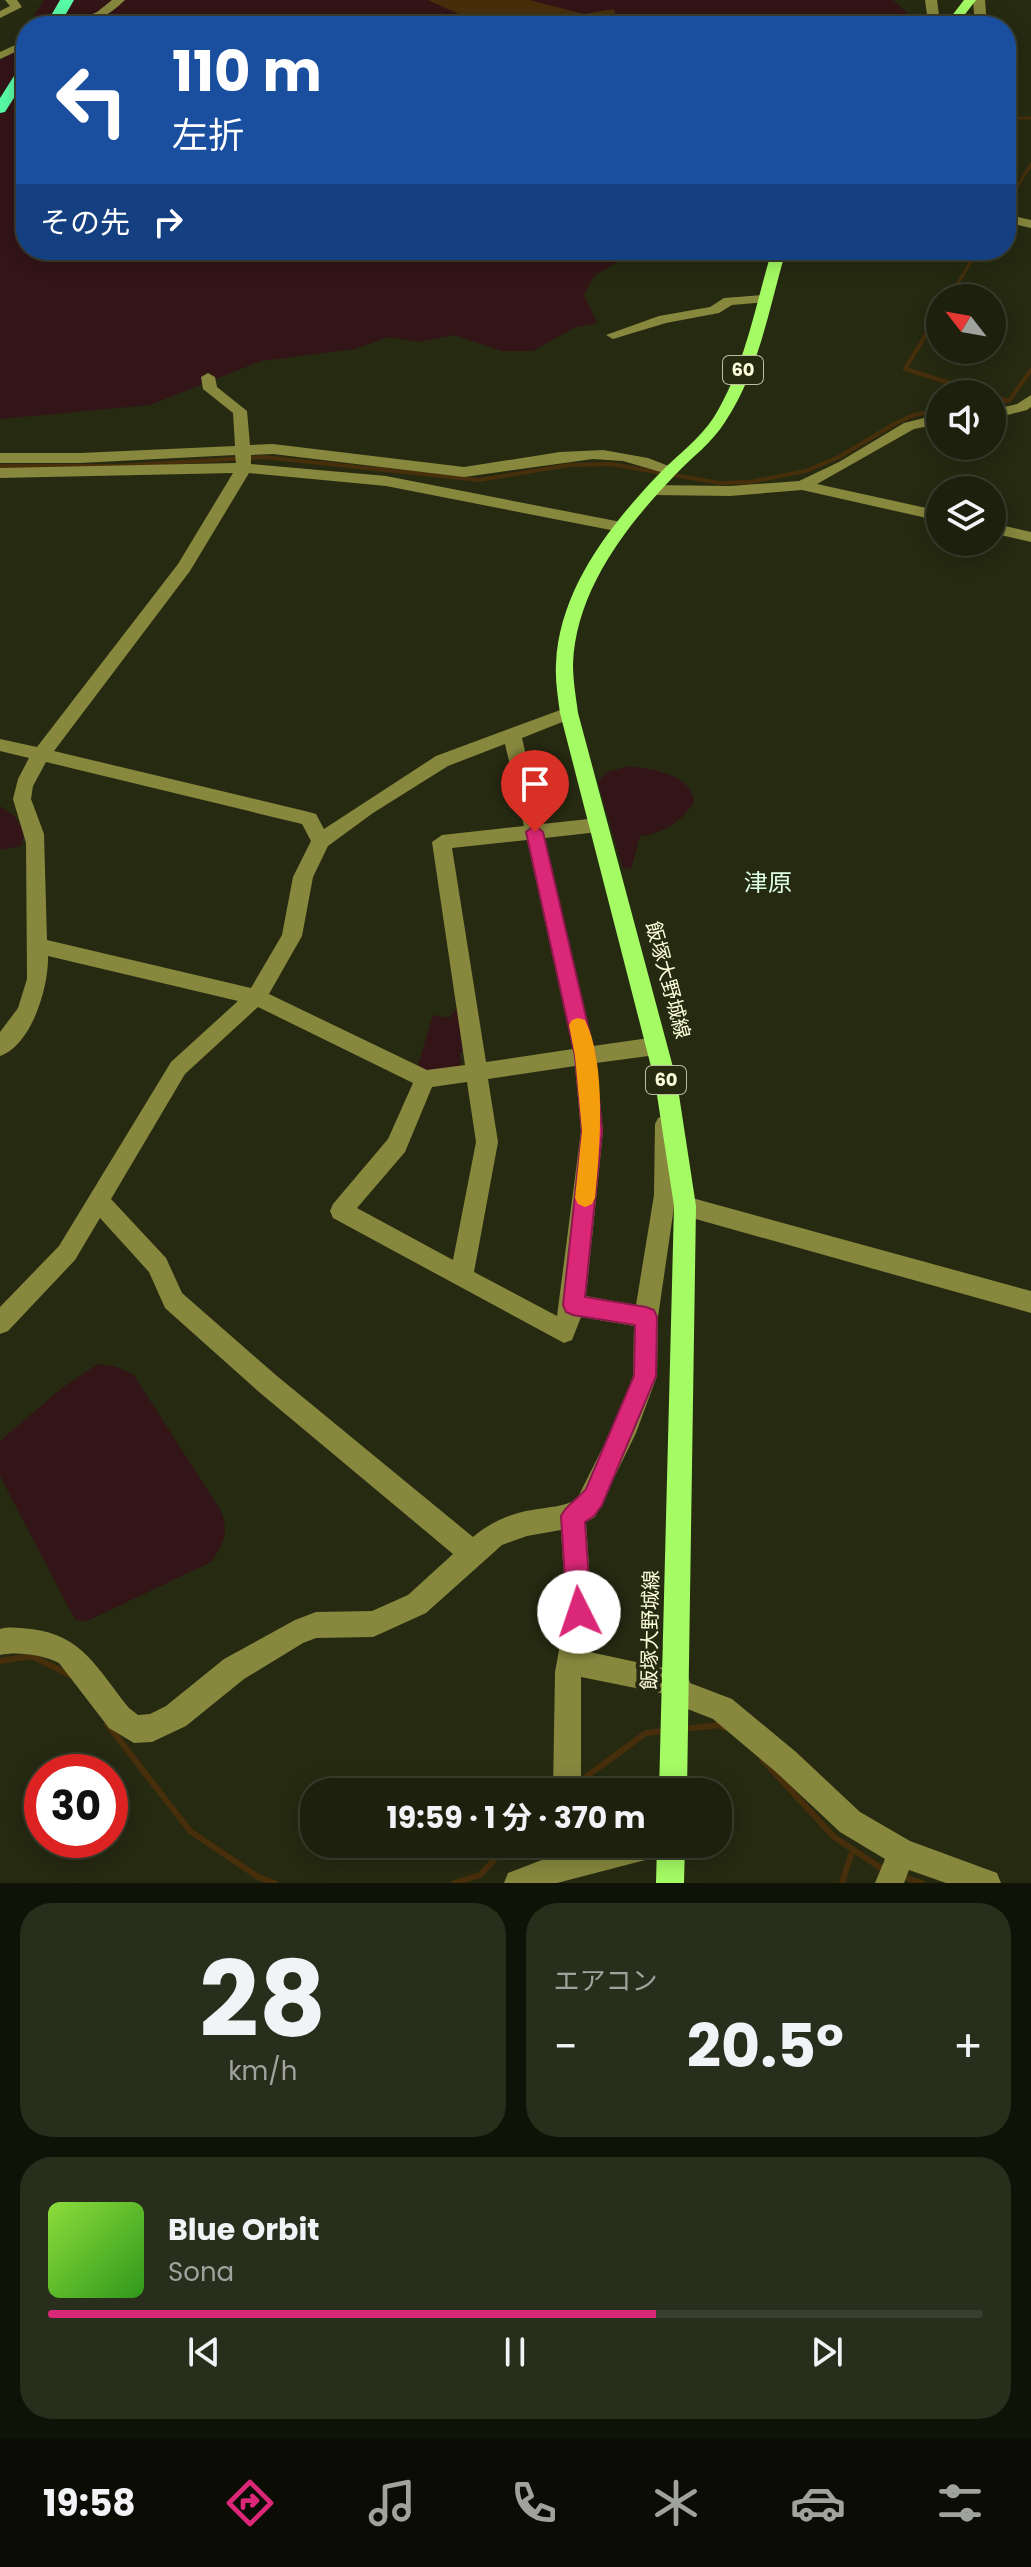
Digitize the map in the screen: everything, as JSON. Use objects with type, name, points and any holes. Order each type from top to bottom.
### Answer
[{"type":"highway","points":[[0,109],[16,84]]},
{"type":"main road","points":[[958,16],[970,0]]},
{"type":"main road","name":"飯塚大野城線","points":[[674,1778],[685,1206],[666,1082],[569,713],[564,660],[574,609],[589,573],[621,527],[717,424],[732,398],[776,260]]},
{"type":"main road","points":[[670,1883],[671,1858]]},
{"type":"street","points":[[0,15],[16,7],[11,0]]},
{"type":"street","points":[[96,16],[119,0]]},
{"type":"street","points":[[613,335],[664,319],[714,310],[729,301],[763,299]]},
{"type":"street","points":[[0,1047],[14,1032],[41,970],[35,900],[35,833],[22,805],[27,779],[41,755],[184,567],[244,459],[240,411],[210,389],[208,377]]},
{"type":"street","points":[[1006,411],[1022,407],[1031,399]]},
{"type":"street","points":[[802,485],[844,465],[909,426],[926,422]]},
{"type":"street","points":[[0,473],[244,459],[273,449],[464,472],[496,471],[593,454],[620,456],[662,481],[730,491],[802,485],[926,513]]},
{"type":"street","points":[[0,458],[244,459],[428,488],[621,527]]},
{"type":"street","points":[[1006,531],[1031,537]]},
{"type":"street","points":[[0,1323],[67,1253],[100,1203],[178,1068],[256,997],[292,936],[303,877],[321,841],[366,808],[442,761],[569,713]]},
{"type":"street","points":[[425,1079],[397,1145],[341,1211],[564,1332],[573,1305],[592,1131],[585,1056],[512,733]]},
{"type":"street","points":[[0,745],[309,819],[321,841]]},
{"type":"street","points":[[462,1276],[487,1142],[442,842],[598,825]]},
{"type":"street","points":[[39,946],[256,997],[425,1079],[656,1046]]},
{"type":"street","points":[[1,1646],[53,1645],[68,1654],[119,1718],[134,1729],[152,1728],[176,1716],[234,1669],[295,1633],[316,1625],[373,1624],[417,1604],[494,1535],[527,1523],[573,1516],[586,1508],[594,1497],[645,1376],[646,1317],[665,1195],[666,1082]]},
{"type":"street","points":[[100,1203],[158,1265],[173,1300],[268,1384],[473,1554]]},
{"type":"street","points":[[685,1206],[1031,1302]]},
{"type":"street","points":[[573,1305],[646,1317]]},
{"type":"street","points":[[567,1778],[570,1661],[579,1612],[573,1516]]},
{"type":"street","points":[[570,1661],[676,1709],[722,1709],[786,1762],[896,1866],[987,1883]]},
{"type":"street","points":[[518,1883],[559,1858]]},
{"type":"shaded area","points":[[44,0],[893,0],[909,15],[36,16]]},
{"type":"shaded area","points":[[428,0],[529,0],[584,14],[614,9],[616,16],[463,16]]},
{"type":"shaded area","points":[[16,51],[16,260],[620,260],[594,276],[584,295],[597,323],[575,327],[533,351],[502,351],[454,335],[420,342],[389,337],[355,349],[261,361],[150,405],[0,419],[0,60]]},
{"type":"shaded area","points":[[630,766],[678,779],[691,792],[694,802],[671,825],[656,833],[640,836],[631,869],[623,868],[598,782],[607,772]]},
{"type":"shaded area","points":[[0,806],[15,817],[25,832],[21,846],[0,850]]},
{"type":"shaded area","points":[[459,1005],[464,1051],[460,1053],[461,1067],[416,1072],[433,1015],[449,1018]]},
{"type":"shaded area","points":[[98,1364],[133,1374],[221,1511],[225,1532],[211,1562],[87,1621],[76,1620],[71,1612],[0,1476],[0,1441],[62,1388]]},
{"type":"waterway","points":[[1016,118],[1031,118]]},
{"type":"waterway","points":[[1016,189],[1031,164]]},
{"type":"waterway","points":[[957,284],[972,260]]},
{"type":"waterway","points":[[926,335],[905,369],[941,380]]},
{"type":"waterway","points":[[1006,400],[1009,401],[1031,370]]},
{"type":"waterway","points":[[0,466],[117,466],[263,457],[479,480],[569,465],[611,464],[719,483],[751,482],[806,471],[839,457],[896,423],[926,413]]},
{"type":"waterway","points":[[0,1661],[32,1656],[70,1675]]},
{"type":"waterway","points":[[107,1724],[190,1831],[258,1877],[275,1883]]},
{"type":"waterway","points":[[683,1729],[721,1725],[724,1728]]},
{"type":"waterway","points":[[584,1778],[646,1733],[665,1731]]},
{"type":"waterway","points":[[762,1759],[834,1837],[887,1872]]},
{"type":"waterway","points":[[842,1883],[851,1855]]},
{"type":"waterway","points":[[454,1883],[480,1875],[496,1858]]},
{"type":"waterway","points":[[900,1876],[922,1883]]},
{"type":"slow traffic","points":[[578,1025],[585,1056],[592,1131],[585,1198]]},
{"type":"district","name":"津原","points":[[768,883]]},
{"type":"route","points":[[535,832],[585,1056],[592,1131],[573,1305],[646,1317],[645,1376],[627,1425],[594,1497],[586,1508],[573,1516],[579,1612]]}]
